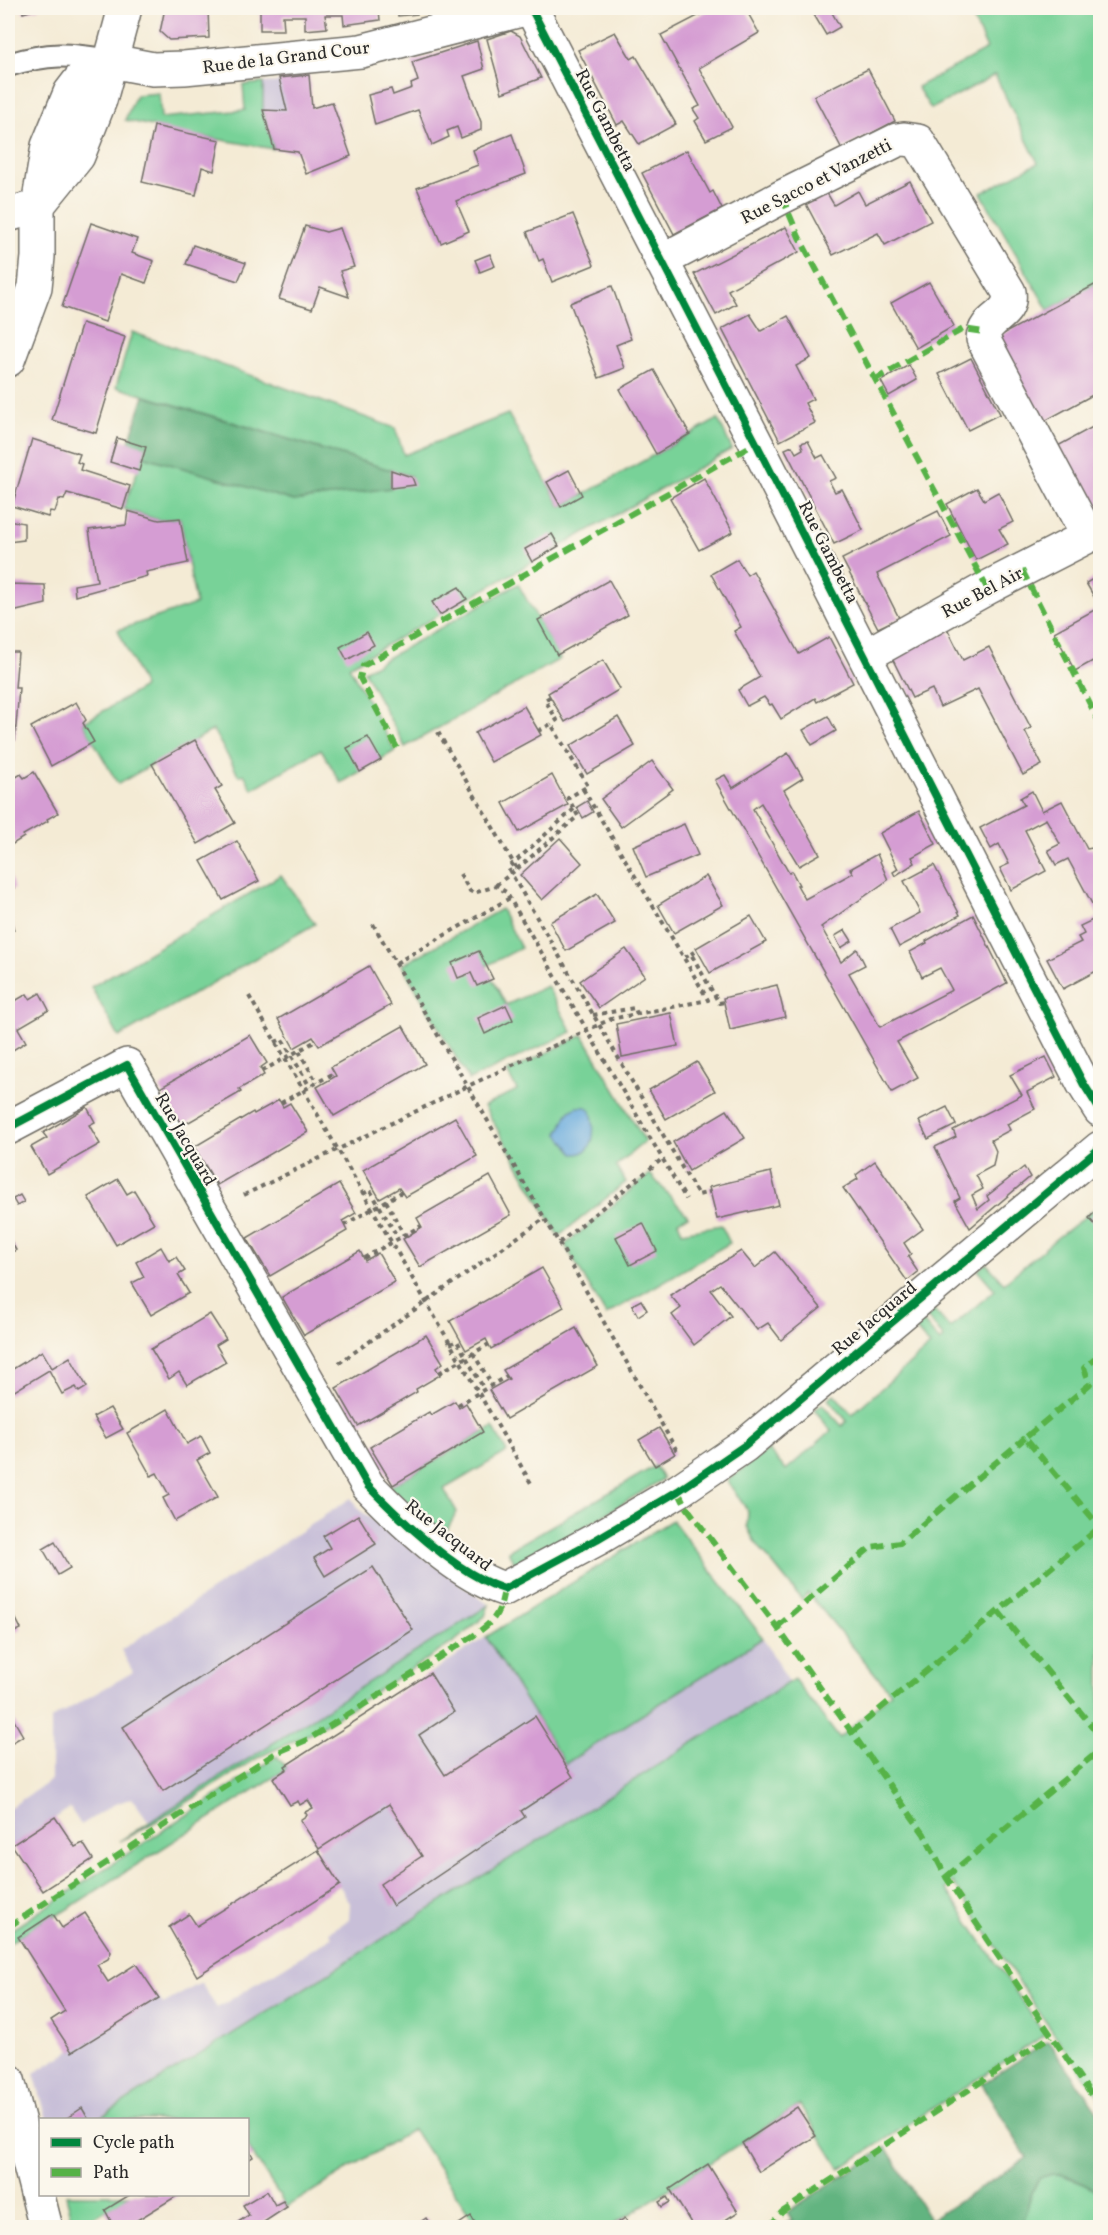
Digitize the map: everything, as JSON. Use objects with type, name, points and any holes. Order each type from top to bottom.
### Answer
[{"type":"street","points":[[8,360],[35,287],[38,257],[22,211],[78,156],[100,100],[125,8]]},
{"type":"street","name":"Rue de la Grand Cour","points":[[111,61],[153,69],[184,68],[361,51],[530,8]]},
{"type":"street","name":"Rue Gambetta","points":[[530,8],[1083,1083],[1101,1110]]},
{"type":"street","name":"Rue Sacco et Vanzetti","points":[[661,261],[897,140],[904,138],[918,141],[1009,292],[1010,301],[1006,309],[987,324],[983,339],[1094,533]]},
{"type":"street","name":"Rue Bel Air","points":[[865,656],[987,588],[1094,533]]},
{"type":"street","name":"Rue Jacquard","points":[[8,1128],[127,1065],[368,1486],[454,1563],[485,1583],[504,1589],[597,1539],[693,1481],[744,1446],[1101,1148]]},
{"type":"street","points":[[8,2080],[20,2179],[46,2228]]},
{"type":"lane","points":[[8,65],[32,58],[66,54],[111,61]]},
{"type":"path","points":[[538,731],[557,720],[545,700],[550,697]]},
{"type":"path","points":[[460,874],[470,891],[474,893],[496,886],[578,816],[567,799],[588,786],[551,724]]},
{"type":"path","points":[[438,732],[517,869]]},
{"type":"path","points":[[210,1211],[586,1030],[612,1019],[708,1000],[583,789]]},
{"type":"path","points":[[574,809],[508,868],[698,1195],[710,1192]]},
{"type":"path","points":[[496,886],[502,888],[510,898],[686,1199]]},
{"type":"path","points":[[396,963],[510,898]]},
{"type":"path","points":[[373,924],[559,1243],[693,1481]]},
{"type":"path","points":[[684,958],[697,950]]},
{"type":"path","points":[[691,954],[720,1003],[724,1002]]},
{"type":"path","points":[[249,996],[532,1485]]},
{"type":"path","points":[[593,1015],[635,1008],[637,1014]]},
{"type":"path","points":[[276,1042],[282,1039],[310,1087]]},
{"type":"path","points":[[262,1071],[316,1041]]},
{"type":"path","points":[[299,1051],[317,1083]]},
{"type":"path","points":[[281,1103],[334,1073]]},
{"type":"path","points":[[559,1243],[662,1159]]},
{"type":"path","points":[[363,1194],[370,1190],[398,1238]]},
{"type":"path","points":[[345,1225],[402,1192]]},
{"type":"path","points":[[386,1201],[404,1235]]},
{"type":"path","points":[[309,1384],[544,1218]]},
{"type":"path","points":[[363,1258],[421,1226]]},
{"type":"path","points":[[450,1344],[457,1341],[484,1389]]},
{"type":"path","points":[[439,1373],[489,1344]]},
{"type":"path","points":[[473,1353],[492,1385]]},
{"type":"path","points":[[458,1405],[507,1376]]},
{"type":"shaded area","points":[[280,82],[298,152],[274,149],[263,110],[263,83]]},
{"type":"shaded area","points":[[351,1498],[358,1509],[489,1605],[149,1822],[132,1798],[113,1805],[81,1825],[70,1808],[8,1848],[8,1809],[51,1780],[51,1719],[133,1672],[121,1650]]},
{"type":"shaded area","points":[[486,1637],[565,1764],[763,1638],[789,1682],[98,2118],[47,2118],[34,2073],[159,1998],[163,2004],[201,1983],[217,2008],[332,1937],[329,1932],[349,1920],[350,1903],[318,1850],[333,1840],[285,1766]]},
{"type":"green space","points":[[968,8],[1093,8],[1100,21],[1100,282],[1048,310],[981,193],[1038,163],[995,75],[931,109],[917,87],[987,49]]},
{"type":"green space","points":[[263,83],[263,110],[274,149],[187,134],[125,120],[136,95],[159,93],[161,118],[245,110],[243,85]]},
{"type":"green space","points":[[132,332],[395,428],[404,455],[508,414],[561,507],[718,419],[732,449],[349,666],[395,751],[341,783],[321,749],[252,789],[244,774],[239,776],[213,730],[118,784],[83,723],[144,687],[118,630],[196,604],[180,518],[159,520],[123,509],[143,456],[294,501],[414,484],[411,476],[116,387]]},
{"type":"green space","points":[[144,396],[391,470],[391,488],[294,501],[143,456],[129,442]]},
{"type":"green space","points":[[518,584],[560,659],[405,747],[364,671]]},
{"type":"green space","points":[[281,875],[315,924],[119,1037],[91,987]]},
{"type":"green space","points":[[501,909],[521,948],[486,966],[506,1005],[547,986],[572,1032],[469,1080],[402,965]]},
{"type":"green space","points":[[583,1035],[645,1141],[616,1166],[626,1182],[559,1236],[484,1106],[517,1090],[507,1072]]},
{"type":"green space","points":[[650,1174],[688,1216],[678,1221],[682,1232],[721,1225],[730,1243],[606,1315],[565,1245]]},
{"type":"green space","points":[[1100,1205],[1100,2098],[1043,2018],[953,1882],[946,1889],[1045,2035],[840,2169],[800,2105],[610,2227],[478,2227],[413,2129],[287,2207],[249,2149],[249,2118],[99,2118],[794,1679],[839,1738],[891,1693],[808,1593],[802,1600],[753,1539],[747,1526],[748,1511],[727,1481],[768,1450],[786,1470],[831,1431],[815,1410],[822,1404],[842,1426],[847,1421],[828,1399],[834,1394],[852,1414],[930,1346],[913,1326],[921,1319],[940,1342],[944,1338],[925,1315],[933,1309],[950,1328],[995,1290],[978,1270],[986,1263],[1004,1283]]},
{"type":"green space","points":[[493,1427],[507,1452],[444,1489],[457,1512],[444,1535],[389,1487]]},
{"type":"green space","points":[[655,1466],[663,1479],[517,1568],[508,1551]]},
{"type":"green space","points":[[672,1520],[763,1638],[565,1764],[486,1637]]},
{"type":"green space","points":[[489,1605],[485,1616],[454,1642],[311,1733],[259,1757],[164,1817],[120,1841]]},
{"type":"green space","points":[[277,1756],[287,1769],[55,1917],[53,1914],[8,1944],[8,1932]]},
{"type":"green space","points":[[1048,2041],[1100,2115],[1100,2191],[1066,2175],[1050,2174],[1039,2178],[1019,2227],[780,2227],[792,2220],[787,2212],[886,2147],[930,2220],[1027,2158],[982,2084]]},
{"type":"green space","points":[[1055,2173],[1100,2191],[1100,2227],[1019,2228],[1039,2178]]},
{"type":"green space","points":[[66,2196],[129,2196],[76,2228]]},
{"type":"water","points":[[578,1107],[586,1107],[591,1111],[593,1138],[587,1150],[574,1154],[558,1133],[569,1112]]},
{"type":"building","points":[[22,8],[40,8],[23,13]]},
{"type":"building","points":[[165,8],[208,8],[209,38],[169,40],[160,32]]},
{"type":"building","points":[[260,8],[385,9],[379,10],[380,20],[344,25],[343,15],[325,15],[327,28],[305,30],[305,16],[283,16],[284,30],[260,30]]},
{"type":"building","points":[[397,8],[416,8],[417,14],[398,16]]},
{"type":"building","points":[[713,8],[745,8],[759,33],[699,68],[732,127],[706,140],[695,121],[699,118],[693,109],[700,106],[661,35]]},
{"type":"building","points":[[779,8],[793,8],[782,13]]},
{"type":"building","points":[[810,8],[833,8],[830,9],[840,27],[826,35]]},
{"type":"building","points":[[511,31],[520,36],[541,78],[502,93],[487,39]]},
{"type":"building","points":[[615,32],[631,59],[636,56],[676,124],[639,144],[624,121],[617,125],[578,50]]},
{"type":"building","points":[[477,41],[484,69],[464,76],[481,122],[481,130],[461,138],[457,127],[447,131],[449,137],[432,145],[418,110],[375,125],[368,95],[391,89],[393,95],[412,88],[411,84],[418,81],[412,62]]},
{"type":"building","points":[[868,69],[895,121],[842,149],[814,96]]},
{"type":"building","points":[[309,75],[312,108],[332,102],[351,156],[306,174],[298,152],[274,149],[263,110],[287,111],[279,78]]},
{"type":"building","points":[[154,126],[220,140],[214,171],[202,167],[196,195],[142,182]]},
{"type":"building","points":[[512,134],[526,174],[456,201],[469,231],[441,243],[417,188],[478,165],[473,150]]},
{"type":"building","points":[[687,150],[710,193],[713,191],[722,209],[674,234],[642,173]]},
{"type":"building","points":[[910,181],[931,221],[885,245],[878,233],[833,255],[806,204],[827,193],[834,205],[858,191],[865,204]]},
{"type":"building","points":[[573,214],[594,265],[552,282],[543,259],[539,261],[527,232]]},
{"type":"building","points":[[91,223],[137,239],[132,253],[154,261],[146,283],[121,274],[105,322],[62,307]]},
{"type":"building","points":[[305,226],[326,232],[340,228],[354,267],[340,271],[349,297],[320,287],[312,309],[279,299]]},
{"type":"building","points":[[786,227],[799,252],[728,290],[736,304],[716,315],[694,274]]},
{"type":"building","points":[[193,245],[246,263],[238,281],[186,264]]},
{"type":"building","points":[[490,254],[495,266],[480,272],[475,260]]},
{"type":"building","points":[[929,282],[954,326],[916,348],[891,303]]},
{"type":"building","points":[[1100,282],[1100,391],[1041,423],[994,339]]},
{"type":"building","points":[[612,286],[631,339],[616,345],[625,368],[599,378],[570,303]]},
{"type":"building","points":[[750,314],[761,331],[788,316],[811,358],[796,366],[813,399],[805,403],[815,423],[780,441],[722,329]]},
{"type":"building","points":[[82,323],[125,337],[96,433],[52,420]]},
{"type":"building","points":[[971,358],[1000,414],[968,430],[939,374]]},
{"type":"building","points":[[909,365],[917,380],[889,396],[881,381]]},
{"type":"building","points":[[654,370],[690,434],[656,454],[620,389]]},
{"type":"building","points":[[1100,423],[1100,515],[1094,518],[1054,448]]},
{"type":"building","points":[[117,438],[146,447],[139,471],[110,462]]},
{"type":"building","points":[[32,439],[80,454],[77,462],[82,464],[80,470],[130,486],[123,509],[67,493],[64,500],[59,499],[55,512],[50,511],[48,517],[12,506]]},
{"type":"building","points":[[808,441],[817,458],[823,455],[836,478],[829,481],[835,492],[842,489],[863,530],[834,544],[785,449],[792,446],[796,453],[803,449],[801,443]]},
{"type":"building","points":[[391,470],[412,477],[415,485],[391,488]]},
{"type":"building","points":[[569,470],[582,495],[561,507],[547,482]]},
{"type":"building","points":[[704,478],[733,532],[699,550],[670,498]]},
{"type":"building","points":[[977,488],[984,500],[998,492],[1013,522],[999,529],[1008,544],[976,560],[947,504]]},
{"type":"building","points":[[128,511],[159,520],[180,518],[188,563],[146,572],[147,576],[75,596],[74,585],[97,581],[89,530],[126,525]]},
{"type":"building","points":[[938,511],[951,536],[877,574],[899,618],[878,628],[842,559]]},
{"type":"building","points":[[8,520],[24,523],[24,540],[8,542]]},
{"type":"building","points":[[552,534],[559,546],[532,562],[525,549]]},
{"type":"building","points":[[737,559],[747,575],[753,571],[799,654],[829,637],[853,683],[817,702],[815,698],[781,719],[772,704],[770,705],[764,697],[747,706],[738,690],[760,677],[734,631],[741,627],[711,574]]},
{"type":"building","points":[[1100,575],[1100,607],[1086,583]]},
{"type":"building","points":[[609,580],[628,615],[557,655],[538,620]]},
{"type":"building","points":[[8,584],[45,585],[46,604],[8,613]]},
{"type":"building","points":[[459,587],[467,599],[440,615],[432,602]]},
{"type":"building","points":[[1100,607],[1100,657],[1075,671],[1054,632]]},
{"type":"building","points":[[947,628],[963,660],[989,647],[1031,728],[1025,731],[1042,765],[1023,775],[978,689],[940,707],[932,689],[912,698],[892,658]]},
{"type":"building","points":[[367,632],[374,645],[347,660],[340,647]]},
{"type":"building","points":[[8,652],[18,652],[15,688],[19,688],[15,740],[8,739]]},
{"type":"building","points":[[603,660],[620,689],[565,722],[548,693]]},
{"type":"building","points":[[76,702],[86,720],[83,723],[94,742],[51,766],[31,727]]},
{"type":"building","points":[[524,706],[541,735],[491,762],[475,733]]},
{"type":"building","points":[[828,716],[836,731],[812,745],[803,730]]},
{"type":"building","points":[[618,717],[635,746],[587,774],[570,746]]},
{"type":"building","points":[[368,737],[381,760],[360,772],[347,748]]},
{"type":"building","points":[[195,740],[222,786],[215,790],[235,823],[198,844],[152,764]]},
{"type":"building","points":[[788,753],[803,778],[784,790],[820,854],[799,866],[761,803],[753,809],[789,873],[792,872],[805,899],[853,873],[850,869],[877,854],[888,880],[821,927],[841,962],[857,949],[865,965],[849,973],[880,1027],[952,990],[940,968],[922,977],[910,952],[973,915],[1007,983],[897,1042],[918,1078],[892,1092],[715,780],[725,775],[733,788]]},
{"type":"building","points":[[652,761],[673,789],[621,827],[601,799]]},
{"type":"building","points":[[34,772],[58,813],[8,847],[8,782],[21,774],[24,778]]},
{"type":"building","points":[[552,775],[568,805],[519,832],[503,803]]},
{"type":"building","points":[[1032,791],[1042,811],[1062,801],[1087,849],[1092,848],[1100,863],[1100,969],[1063,989],[1047,959],[1081,942],[1078,937],[1084,934],[1080,926],[1099,917],[1068,859],[1056,865],[1048,850],[1060,844],[1046,819],[1025,830],[1046,871],[1011,890],[1000,868],[1009,864],[999,844],[991,849],[980,828],[1024,805],[1020,798]]},
{"type":"building","points":[[587,801],[593,812],[583,818],[577,807]]},
{"type":"building","points":[[919,811],[936,844],[912,857],[915,863],[895,876],[893,872],[898,869],[880,833]]},
{"type":"building","points":[[684,824],[698,855],[646,877],[633,846]]},
{"type":"building","points":[[560,838],[582,863],[542,900],[520,875]]},
{"type":"building","points":[[237,841],[259,881],[223,900],[201,861]]},
{"type":"building","points":[[934,865],[960,915],[899,947],[890,929],[920,913],[904,881]]},
{"type":"building","points":[[8,869],[14,889],[8,890]]},
{"type":"building","points":[[706,876],[723,905],[674,933],[658,905]]},
{"type":"building","points":[[597,894],[615,923],[566,951],[550,922]]},
{"type":"building","points":[[8,909],[14,930],[8,932]]},
{"type":"building","points":[[751,916],[766,942],[710,973],[696,948]]},
{"type":"building","points":[[845,930],[852,941],[841,948],[835,936]]},
{"type":"building","points":[[626,949],[645,976],[599,1008],[580,981]]},
{"type":"building","points":[[479,951],[493,979],[477,986],[471,973],[458,978],[452,963]]},
{"type":"building","points":[[369,966],[391,1005],[319,1046],[313,1037],[294,1048],[278,1019]]},
{"type":"building","points":[[777,985],[785,1017],[730,1030],[723,998]]},
{"type":"building","points":[[40,993],[49,1010],[18,1028],[26,1042],[8,1053],[8,1005],[27,994],[30,999]]},
{"type":"building","points":[[506,1005],[513,1020],[485,1034],[478,1018]]},
{"type":"building","points":[[671,1013],[678,1046],[622,1057],[616,1024]]},
{"type":"building","points":[[403,1026],[425,1064],[334,1116],[317,1087],[336,1076],[331,1067]]},
{"type":"building","points":[[250,1035],[267,1063],[260,1068],[264,1075],[239,1089],[241,1092],[182,1126],[160,1088]]},
{"type":"building","points":[[1046,1057],[1056,1077],[1027,1092],[1035,1109],[1007,1124],[1010,1130],[991,1140],[996,1151],[993,1166],[976,1175],[983,1189],[972,1195],[978,1209],[989,1200],[987,1196],[1024,1167],[1030,1177],[970,1228],[955,1201],[960,1198],[935,1147],[956,1137],[953,1130],[1022,1095],[1010,1075]]},
{"type":"building","points":[[697,1062],[715,1091],[666,1119],[649,1090]]},
{"type":"building","points":[[279,1100],[283,1107],[290,1103],[308,1132],[217,1185],[194,1147],[253,1112],[254,1114]]},
{"type":"building","points":[[87,1107],[95,1122],[89,1125],[100,1144],[47,1174],[31,1147],[47,1138],[43,1133]]},
{"type":"building","points":[[947,1107],[956,1125],[928,1139],[919,1121]]},
{"type":"building","points":[[727,1110],[745,1138],[689,1171],[673,1142]]},
{"type":"building","points":[[455,1117],[477,1156],[405,1197],[399,1188],[380,1199],[363,1170]]},
{"type":"building","points":[[875,1161],[923,1229],[904,1243],[911,1254],[908,1257],[918,1272],[907,1281],[843,1188],[858,1179],[856,1175]]},
{"type":"building","points":[[771,1172],[779,1205],[717,1219],[709,1187]]},
{"type":"building","points":[[490,1176],[511,1215],[420,1267],[403,1239],[422,1227],[417,1218]]},
{"type":"building","points":[[118,1179],[127,1194],[134,1190],[154,1223],[116,1245],[88,1197]]},
{"type":"building","points":[[339,1184],[356,1213],[342,1221],[347,1231],[270,1276],[247,1238]]},
{"type":"building","points":[[20,1195],[24,1202],[17,1206],[13,1199]]},
{"type":"building","points":[[1100,1207],[1100,1224],[1097,1227],[1089,1218]]},
{"type":"building","points":[[643,1223],[657,1251],[630,1265],[616,1237]]},
{"type":"building","points":[[8,1236],[16,1250],[8,1255]]},
{"type":"building","points":[[161,1247],[169,1261],[176,1257],[185,1271],[178,1275],[189,1293],[151,1315],[132,1283],[144,1277],[136,1262]]},
{"type":"building","points":[[360,1251],[365,1261],[378,1253],[395,1282],[304,1335],[282,1297]]},
{"type":"building","points":[[741,1251],[755,1268],[775,1252],[821,1308],[781,1340],[768,1323],[757,1330],[720,1284],[711,1290],[731,1316],[694,1345],[672,1315],[681,1308],[670,1295]]},
{"type":"building","points":[[542,1268],[564,1307],[491,1349],[486,1339],[466,1350],[450,1321]]},
{"type":"building","points":[[641,1300],[647,1310],[638,1316],[632,1305]]},
{"type":"building","points":[[210,1314],[226,1339],[216,1345],[226,1362],[187,1385],[179,1372],[169,1379],[151,1349]]},
{"type":"building","points":[[576,1328],[598,1366],[506,1419],[489,1390],[509,1379],[503,1370]]},
{"type":"building","points":[[426,1335],[443,1363],[436,1368],[440,1375],[416,1389],[417,1392],[358,1426],[336,1388]]},
{"type":"building","points":[[42,1351],[52,1368],[70,1357],[87,1387],[79,1392],[76,1387],[62,1394],[49,1370],[8,1395],[8,1372]]},
{"type":"building","points":[[455,1401],[459,1408],[466,1403],[483,1432],[393,1485],[370,1447],[429,1412],[431,1415]]},
{"type":"building","points":[[110,1408],[123,1429],[106,1438],[93,1417]]},
{"type":"building","points":[[168,1409],[187,1444],[201,1436],[210,1453],[197,1460],[218,1497],[175,1521],[163,1498],[169,1495],[157,1473],[151,1476],[127,1433]]},
{"type":"building","points":[[659,1428],[675,1454],[655,1466],[639,1440]]},
{"type":"building","points":[[358,1515],[376,1544],[325,1576],[314,1558],[330,1548],[323,1536]]},
{"type":"building","points":[[55,1542],[70,1568],[58,1575],[43,1549]]},
{"type":"building","points":[[373,1567],[413,1630],[163,1791],[123,1727]]},
{"type":"building","points":[[8,1603],[21,1629],[8,1635]]},
{"type":"building","points":[[430,1673],[454,1712],[419,1735],[445,1775],[535,1716],[573,1777],[521,1811],[525,1817],[393,1906],[380,1884],[422,1856],[389,1804],[319,1849],[300,1820],[307,1815],[305,1812],[313,1808],[308,1800],[300,1805],[298,1801],[290,1805],[273,1778],[287,1769],[285,1766]]},
{"type":"building","points":[[8,1710],[23,1736],[8,1745]]},
{"type":"building","points":[[55,1817],[75,1847],[83,1843],[93,1859],[43,1891],[12,1845]]},
{"type":"building","points":[[318,1850],[340,1885],[197,1976],[169,1927],[189,1914],[197,1926]]},
{"type":"building","points":[[85,1913],[111,1952],[108,1959],[97,1965],[108,1982],[136,1964],[159,1998],[72,2052],[51,2020],[65,2011],[18,1937],[53,1914],[62,1928]]},
{"type":"building","points":[[797,2107],[816,2136],[759,2172],[742,2143]]},
{"type":"building","points":[[82,2108],[88,2118],[67,2118]]},
{"type":"building","points":[[708,2164],[738,2212],[713,2228],[694,2228],[670,2189]]},
{"type":"building","points":[[267,2191],[275,2205],[283,2201],[287,2207],[255,2228],[229,2228],[249,2215],[243,2205]]},
{"type":"building","points":[[128,2196],[177,2196],[122,2228],[119,2228],[117,2223],[113,2225],[105,2210]]},
{"type":"building","points":[[667,2197],[670,2202],[662,2207],[659,2202]]},
{"type":"building","points":[[471,2216],[478,2228],[453,2228]]},
{"type":"building","points":[[426,2218],[432,2228],[412,2228]]},
{"type":"building","points":[[625,2218],[630,2228],[610,2228]]},
{"type":"marked path","points":[[782,197],[799,237],[987,588]]},
{"type":"marked path","points":[[874,380],[963,329],[984,332]]},
{"type":"marked path","points":[[397,748],[360,678],[363,666],[756,443]]},
{"type":"marked path","points":[[1022,570],[1100,724]]},
{"type":"marked path","points":[[1100,1355],[1084,1368],[1090,1384],[1025,1438],[1100,1527]]},
{"type":"marked path","points":[[777,1627],[871,1547],[900,1543],[1025,1438]]},
{"type":"marked path","points":[[678,1491],[685,1505],[777,1627],[924,1834],[946,1877],[1100,2108]]},
{"type":"marked path","points":[[851,1733],[1100,1527]]},
{"type":"marked path","points":[[8,1927],[276,1753],[309,1739],[473,1636],[495,1617],[504,1589]]},
{"type":"marked path","points":[[998,1611],[1100,1736]]},
{"type":"marked path","points":[[946,1877],[1100,1750]]},
{"type":"marked path","points":[[768,2228],[782,2212],[1051,2036]]},
{"type":"cycle path","points":[[531,8],[1083,1083],[1100,1110]]},
{"type":"cycle path","points":[[8,1128],[127,1065],[368,1486],[397,1515],[450,1559],[469,1572],[504,1589],[597,1539],[678,1491],[744,1446],[1100,1148]]}]
